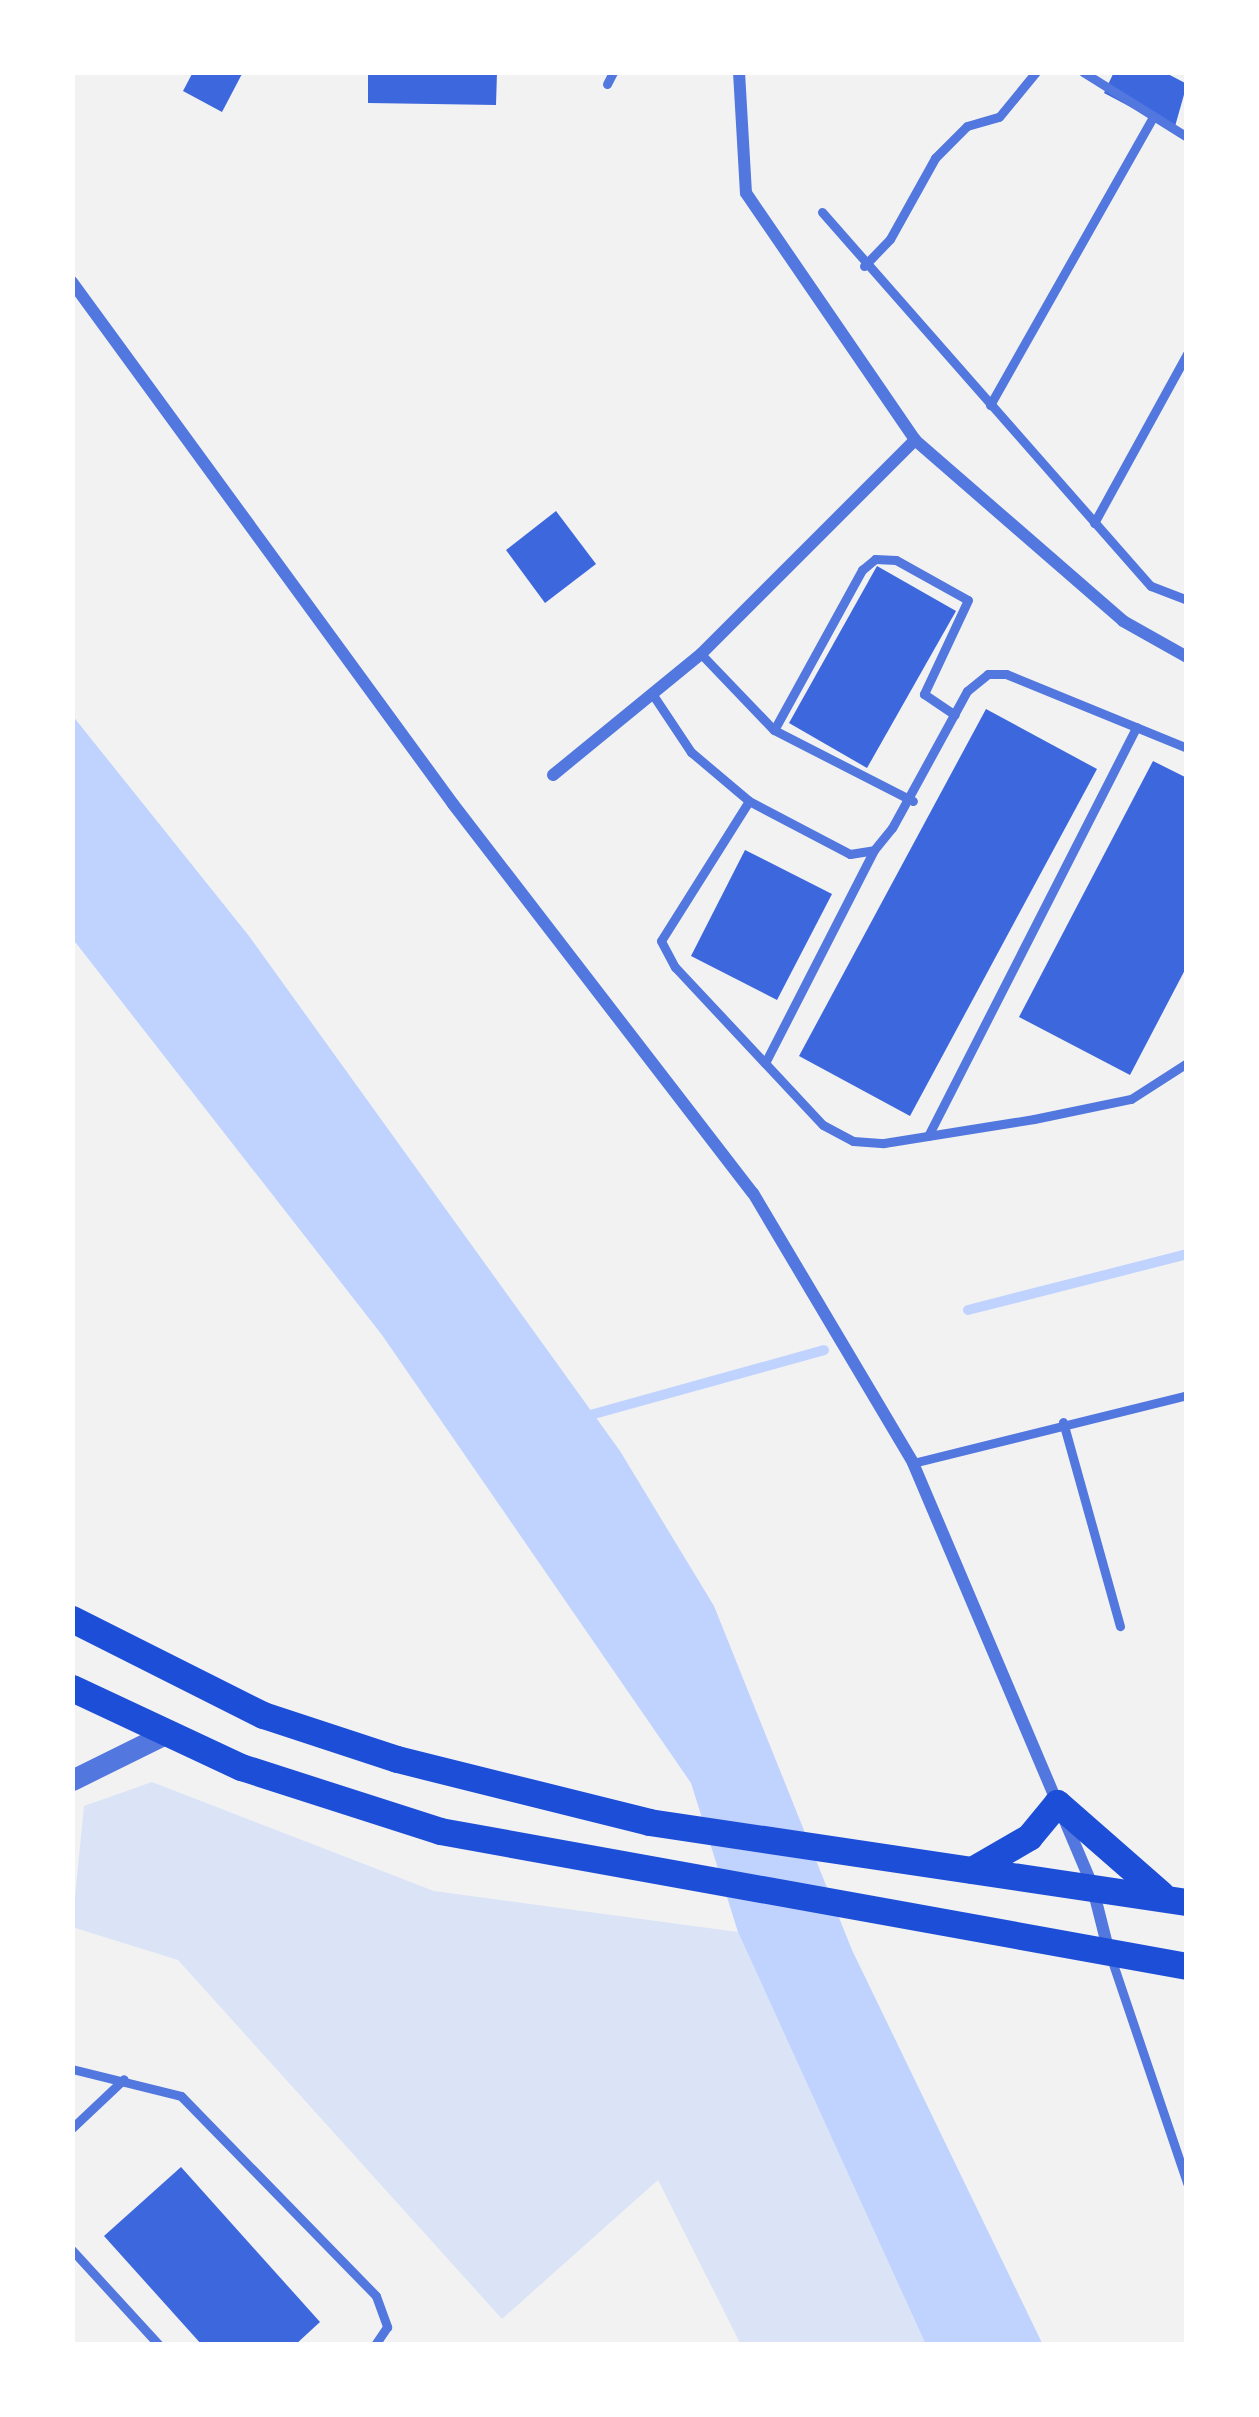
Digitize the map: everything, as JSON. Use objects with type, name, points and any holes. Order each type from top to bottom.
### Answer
[{"type":"main road","points":[[72,1619],[262,1715],[397,1759],[649,1822],[1178,1901]]},
{"type":"main road","points":[[72,1688],[340,1804],[663,1873],[1187,1966]]},
{"type":"main road","points":[[972,1870],[1029,1837],[1057,1803],[1178,1901]]},
{"type":"street","points":[[739,72],[746,193],[915,440],[1123,621],[1187,657]]},
{"type":"street","points":[[72,282],[453,804],[754,1193],[913,1463],[1091,1885],[1109,1953]]},
{"type":"street","points":[[553,775],[700,655],[915,440]]},
{"type":"street","points":[[72,1780],[167,1733]]},
{"type":"lane","points":[[607,84],[613,72]]},
{"type":"lane","points":[[864,266],[890,239],[935,158],[967,126],[999,117],[1036,72]]},
{"type":"lane","points":[[1083,72],[1187,136]]},
{"type":"lane","points":[[990,404],[1153,117]]},
{"type":"lane","points":[[823,212],[864,266],[1151,586],[1187,600]]},
{"type":"lane","points":[[1094,523],[1187,354]]},
{"type":"lane","points":[[774,730],[862,570],[875,559],[896,560],[968,600],[924,694],[955,715]]},
{"type":"lane","points":[[700,655],[774,730],[913,801]]},
{"type":"lane","points":[[765,1063],[874,850],[913,801],[967,691],[988,674],[1006,674],[1187,748]]},
{"type":"lane","points":[[653,695],[691,752],[749,801],[829,848],[874,850]]},
{"type":"lane","points":[[928,1136],[1136,727]]},
{"type":"lane","points":[[749,801],[661,941],[675,967],[823,1125],[854,1141],[928,1136],[1131,1099],[1187,1063]]},
{"type":"lane","points":[[913,1463],[1063,1422],[1187,1395]]},
{"type":"lane","points":[[1063,1422],[1120,1626]]},
{"type":"lane","points":[[1109,1953],[1187,2183]]},
{"type":"lane","points":[[72,2068],[182,2096],[376,2296],[387,2327],[375,2345]]},
{"type":"lane","points":[[72,2128],[124,2079]]},
{"type":"lane","points":[[72,2251],[159,2345]]},
{"type":"shaded area","points":[[152,1782],[434,1891],[738,1932],[926,2345],[741,2345],[658,2180],[502,2319],[178,1960],[72,1927],[84,1806]]},
{"type":"water","points":[[72,715],[249,936],[620,1451],[714,1606],[852,1950],[1043,2345],[926,2345],[738,1932],[691,1783],[382,1335],[72,938]]},
{"type":"building","points":[[193,72],[243,72],[222,112],[183,91]]},
{"type":"building","points":[[368,72],[497,72],[496,105],[368,103]]},
{"type":"building","points":[[1114,72],[1164,72],[1187,84],[1174,130],[1104,93]]},
{"type":"building","points":[[556,511],[596,564],[545,603],[506,550]]},
{"type":"building","points":[[877,566],[956,611],[867,768],[789,723]]},
{"type":"building","points":[[986,709],[1097,769],[910,1116],[799,1056]]},
{"type":"building","points":[[1153,761],[1187,778],[1187,966],[1130,1075],[1019,1017]]},
{"type":"building","points":[[745,850],[832,894],[777,1000],[691,956]]},
{"type":"building","points":[[181,2167],[320,2322],[295,2345],[202,2345],[104,2236]]},
{"type":"waterway","points":[[968,1310],[1187,1254]]},
{"type":"waterway","points":[[583,1417],[824,1350]]}]
